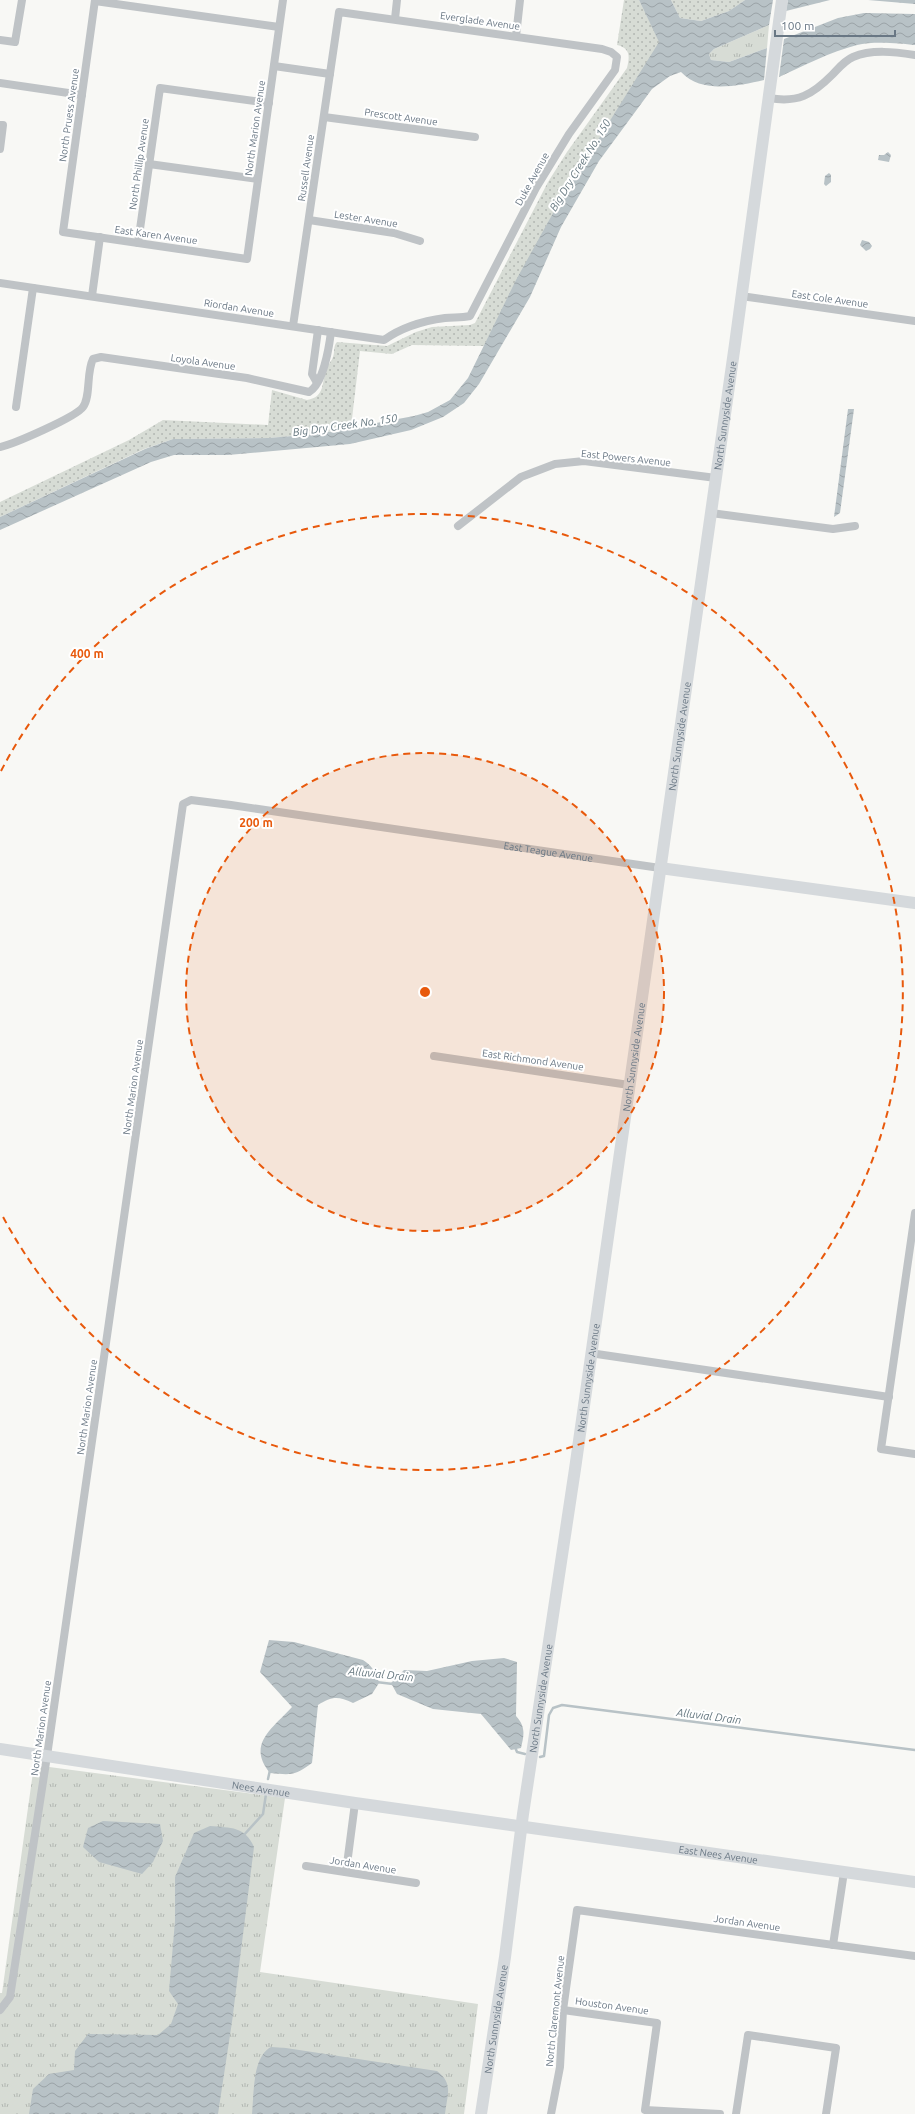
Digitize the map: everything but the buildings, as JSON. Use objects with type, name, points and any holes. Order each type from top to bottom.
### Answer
[{"type":"main road","name":"North Sunnyside Avenue","points":[[481,2114],[505,1957],[522,1826],[742,296],[782,0]]},
{"type":"main road","name":"East Teague Avenue","points":[[660,868],[915,904]]},
{"type":"main road","name":"Nees Avenue","points":[[0,1749],[355,1803],[522,1826]]},
{"type":"main road","name":"East Nees Avenue","points":[[522,1826],[915,1882]]},
{"type":"street","points":[[0,40],[15,42],[22,0]]},
{"type":"street","points":[[95,0],[279,27]]},
{"type":"street","name":"North Pruess Avenue","points":[[63,232],[95,0]]},
{"type":"street","name":"North Marion Avenue","points":[[247,259],[283,0]]},
{"type":"street","points":[[395,20],[397,0]]},
{"type":"street","points":[[516,36],[520,0]]},
{"type":"street","name":"Everglade Avenue","points":[[339,12],[602,49],[611,52],[617,57]]},
{"type":"street","name":"Russell Avenue","points":[[293,326],[339,12]]},
{"type":"street","points":[[769,98],[789,100],[809,95],[824,83],[844,62],[854,57],[887,52],[915,54]]},
{"type":"street","name":"Duke Avenue","points":[[384,340],[400,329],[415,324],[432,320],[470,316],[536,188],[569,134],[615,70],[617,57]]},
{"type":"street","points":[[274,66],[330,74]]},
{"type":"street","points":[[0,83],[82,95]]},
{"type":"street","name":"North Phillip Avenue","points":[[138,243],[160,88],[268,103]]},
{"type":"street","name":"Prescott Avenue","points":[[324,117],[475,137]]},
{"type":"street","points":[[0,148],[2,125]]},
{"type":"street","points":[[149,164],[258,179]]},
{"type":"street","name":"Lester Avenue","points":[[309,220],[394,233],[420,241]]},
{"type":"street","name":"East Karen Avenue","points":[[63,232],[247,259]]},
{"type":"street","points":[[0,283],[92,296],[100,238]]},
{"type":"street","points":[[16,407],[33,288]]},
{"type":"street","name":"Riordan Avenue","points":[[92,296],[384,340]]},
{"type":"street","name":"East Cole Avenue","points":[[742,296],[915,321]]},
{"type":"street","points":[[318,330],[312,374],[316,381],[322,376],[324,361],[328,356],[331,332]]},
{"type":"street","name":"Loyola Avenue","points":[[0,447],[24,440],[79,411],[83,407],[89,367],[93,359],[101,357],[248,378],[304,392],[313,390],[316,381]]},
{"type":"street","points":[[315,360],[324,361]]},
{"type":"street","name":"East Powers Avenue","points":[[458,526],[521,477],[555,464],[584,461],[716,478]]},
{"type":"street","points":[[711,513],[833,528],[855,526]]},
{"type":"street","name":"East Teague Avenue","points":[[183,804],[191,800],[231,804],[660,868]]},
{"type":"street","name":"North Marion Avenue","points":[[0,2010],[10,1997],[47,1756],[183,804]]},
{"type":"street","name":"East Richmond Avenue","points":[[434,1056],[629,1085]]},
{"type":"street","points":[[915,1214],[881,1449],[915,1454]]},
{"type":"street","points":[[590,1353],[889,1397]]},
{"type":"street","points":[[346,1872],[355,1803]]},
{"type":"street","name":"Jordan Avenue","points":[[306,1866],[416,1883]]},
{"type":"street","points":[[834,1945],[844,1872]]},
{"type":"street","name":"Jordan Avenue","points":[[577,1910],[915,1956]]},
{"type":"street","name":"North Claremont Avenue","points":[[551,2114],[560,2067],[563,2010],[577,1910]]},
{"type":"street","name":"Houston Avenue","points":[[563,2010],[657,2023],[645,2110],[720,2114]]},
{"type":"street","points":[[736,2114],[748,2035],[836,2048],[826,2114]]},
{"type":"green space","points":[[624,0],[639,0],[660,42],[558,204],[484,346],[412,345],[392,354],[360,351],[351,427],[317,434],[268,438],[173,439],[144,449],[0,517],[0,502],[129,440],[163,420],[268,425],[272,390],[307,400],[317,396],[322,388],[325,373],[334,355],[335,345],[337,342],[387,346],[416,332],[432,327],[470,325],[475,323],[548,182],[567,152],[627,68],[629,56],[627,50],[617,45]]},
{"type":"green space","points":[[671,0],[745,0],[729,11],[701,21],[680,18]]},
{"type":"green space","points":[[769,25],[767,48],[729,62],[711,60],[709,54],[714,49]]},
{"type":"green space","points":[[34,1765],[285,1798],[260,1972],[478,2004],[464,2114],[0,2114],[0,1993],[2,1993]]},
{"type":"water","points":[[639,0],[671,0],[680,18],[701,21],[729,11],[745,0],[773,0],[769,25],[714,49],[709,54],[711,60],[729,62],[767,48],[764,80],[731,86],[709,86],[689,79],[681,72],[670,76],[652,89],[599,161],[561,227],[530,297],[479,384],[464,403],[443,417],[411,430],[350,444],[228,455],[174,455],[151,462],[0,530],[0,517],[145,449],[173,439],[268,438],[317,434],[414,416],[428,412],[450,400],[468,378],[516,280],[558,204],[659,42]]},
{"type":"water","points":[[788,0],[830,0],[786,11]]},
{"type":"water","points":[[868,0],[915,0],[915,4]]},
{"type":"water","points":[[864,13],[915,14],[915,45],[878,43],[857,45],[827,55],[779,77],[784,39],[838,18]]},
{"type":"water","points":[[888,152],[891,155],[889,162],[878,160],[879,155],[884,155]]},
{"type":"water","points":[[829,173],[831,175],[831,182],[826,186],[824,184],[825,176]]},
{"type":"water","points":[[862,240],[869,242],[872,246],[870,249],[866,251],[860,245]]},
{"type":"water","points":[[848,409],[854,409],[840,513],[834,517]]},
{"type":"water","points":[[269,1640],[294,1642],[363,1660],[369,1664],[377,1676],[379,1683],[372,1694],[353,1703],[335,1698],[318,1705],[312,1763],[292,1774],[270,1773],[263,1763],[261,1753],[261,1745],[270,1729],[292,1707],[260,1672]]},
{"type":"water","points":[[504,1658],[517,1662],[516,1716],[523,1728],[521,1748],[511,1750],[481,1714],[433,1709],[397,1694],[391,1683],[404,1670],[427,1671],[472,1661]]},
{"type":"water","points":[[103,1821],[160,1824],[163,1841],[153,1862],[142,1874],[99,1862],[83,1847],[88,1828]]},
{"type":"water","points":[[210,1826],[236,1829],[246,1835],[254,1847],[232,2022],[218,2114],[29,2114],[33,2089],[49,2074],[74,2070],[75,2051],[88,2034],[158,2035],[171,2024],[178,2004],[169,1991],[175,1921],[175,1877],[194,1833]]},
{"type":"water","points":[[271,2047],[437,2071],[448,2085],[445,2114],[252,2114],[257,2068],[260,2059]]},
{"type":"waterway","name":"Alluvial Drain","points":[[376,1682],[393,1684]]},
{"type":"waterway","name":"Alluvial Drain","points":[[540,1757],[544,1756],[549,1715],[553,1708],[562,1705],[915,1750]]},
{"type":"waterway","name":"Alluvial Drain","points":[[515,1747],[517,1752],[525,1754]]},
{"type":"waterway","name":"Alluvial Drain","points":[[268,1779],[270,1770]]},
{"type":"waterway","name":"Alluvial Drain","points":[[243,1836],[263,1814],[266,1794]]},
{"type":"water label","name":"Big Dry Creek No. 150","points":[[580,165]]},
{"type":"water label","name":"Big Dry Creek No. 150","points":[[345,425]]}]
